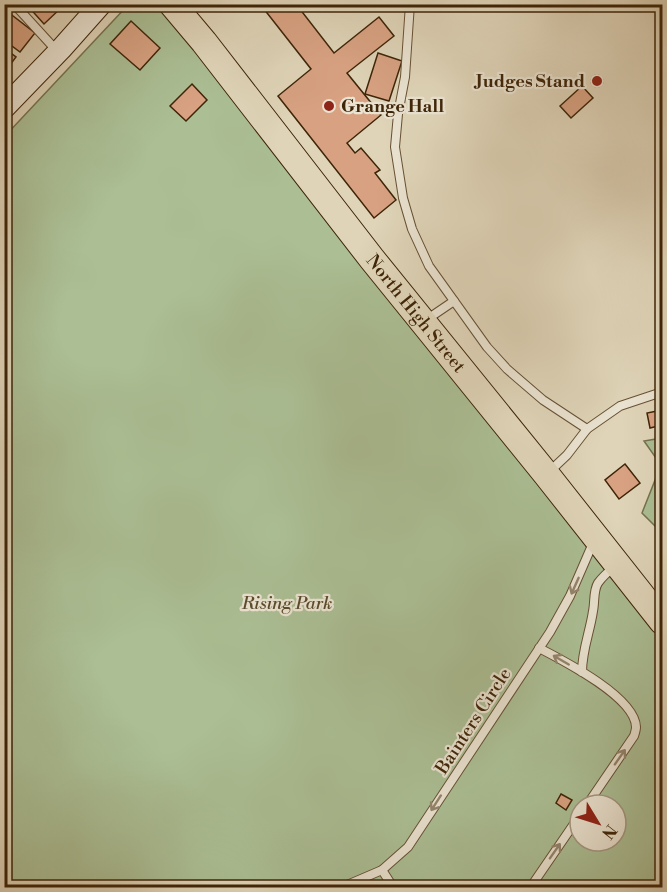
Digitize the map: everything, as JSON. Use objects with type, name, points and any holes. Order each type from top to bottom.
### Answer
[{"type":"highway","name":"North High Street","points":[[172,4],[204,42],[372,260],[663,621]]},
{"type":"main road","points":[[4,108],[101,4]]},
{"type":"lane","points":[[14,4],[58,52]]},
{"type":"lane","points":[[401,4],[410,8],[405,77],[395,147],[403,198],[412,229],[429,266],[487,347],[507,369],[543,400],[587,429]]},
{"type":"lane","points":[[423,322],[454,301]]},
{"type":"lane","points":[[546,474],[567,455],[587,429],[620,406],[663,392]]},
{"type":"lane","name":"Bainters Circle","points":[[340,888],[382,870],[408,847],[539,648],[570,596],[596,538]]},
{"type":"lane","points":[[582,672],[582,656],[594,610],[597,585],[607,572],[617,565]]},
{"type":"lane","points":[[539,648],[582,672],[624,703],[633,717],[636,727],[634,736],[595,793]]},
{"type":"lane","points":[[530,888],[568,833]]},
{"type":"lane","points":[[382,870],[395,888]]},
{"type":"green space","name":"Rising Park","points":[[128,5],[172,5],[662,621],[662,887],[5,888],[5,136]]},
{"type":"green space","points":[[662,438],[662,533],[642,513],[661,465],[644,441]]},
{"type":"building","points":[[26,4],[60,4],[62,7],[44,24]]},
{"type":"building","name":"Grange Hall","points":[[260,4],[296,4],[334,53],[379,17],[394,36],[347,73],[381,115],[347,143],[355,153],[361,148],[380,170],[375,173],[396,200],[374,218],[278,96],[311,69]]},
{"type":"building","points":[[4,9],[35,33],[20,52],[4,40]]},
{"type":"building","points":[[131,21],[160,48],[140,70],[110,44]]},
{"type":"building","points":[[4,48],[16,57],[4,73]]},
{"type":"building","points":[[378,53],[402,61],[389,101],[365,94]]},
{"type":"building","name":"Judges Stand","points":[[597,75],[603,81],[597,87],[591,81]]},
{"type":"building","points":[[192,84],[207,100],[186,121],[170,106]]},
{"type":"building","points":[[582,86],[593,98],[571,118],[560,106]]},
{"type":"building","points":[[662,410],[662,425],[650,428],[647,413]]},
{"type":"building","points":[[625,464],[640,483],[619,499],[605,480]]},
{"type":"building","points":[[561,794],[568,798],[566,810],[556,803]]},
{"type":"place","name":"Judges Stand","points":[[597,81]]},
{"type":"place","name":"Grange Hall","points":[[329,106]]}]
